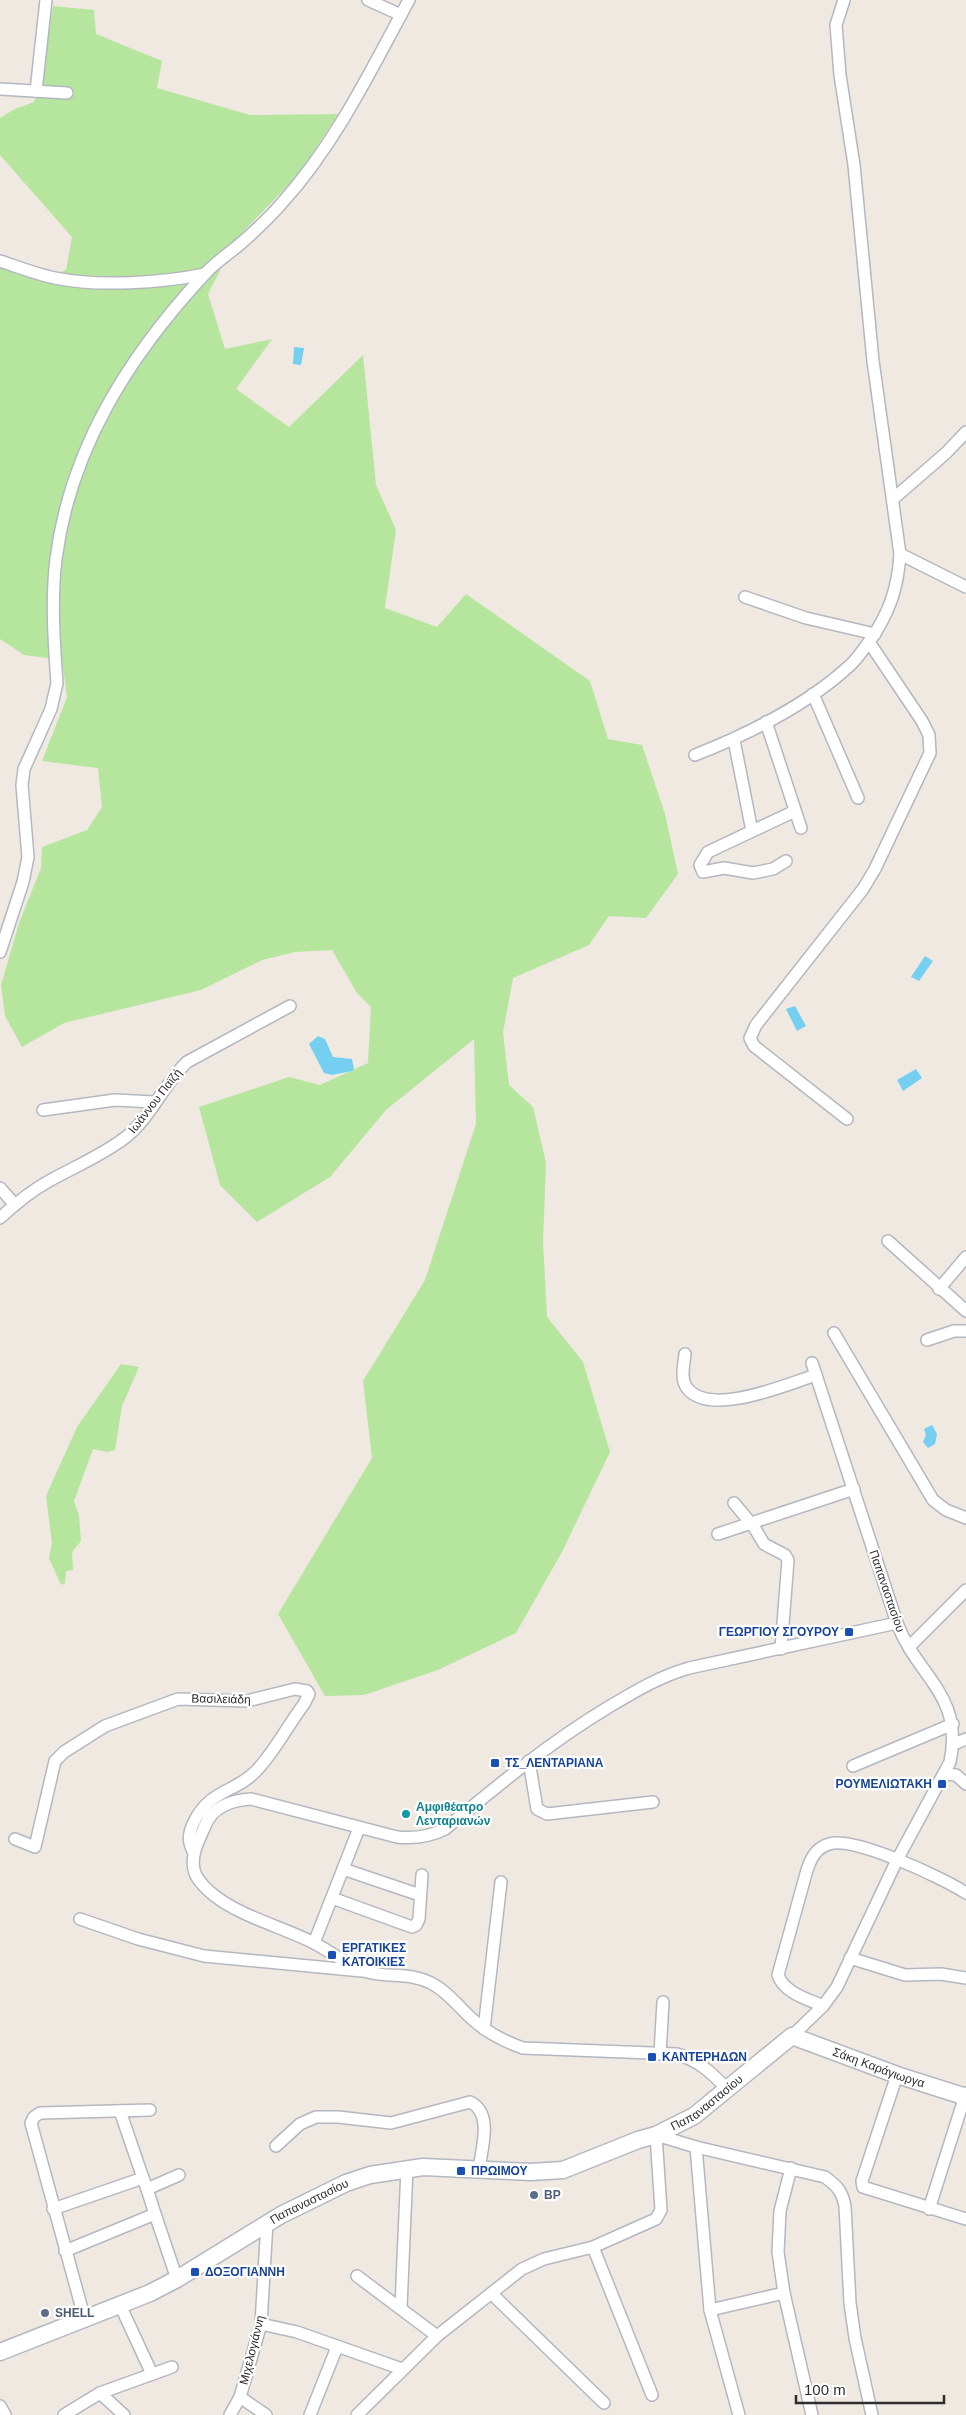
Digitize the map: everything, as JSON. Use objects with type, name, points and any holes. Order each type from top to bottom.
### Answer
[{"type":"street","points":[[36,92],[46,0]]},
{"type":"street","points":[[368,0],[401,15]]},
{"type":"street","points":[[0,952],[23,882],[28,857],[22,785],[24,769],[55,697],[56,561],[60,534],[80,462],[110,398],[170,312],[205,274],[250,236],[282,203],[306,173],[349,110],[409,0]]},
{"type":"street","points":[[695,756],[734,740],[766,722],[812,694],[849,667],[872,638],[888,613],[899,576],[900,554],[873,361],[854,165],[840,75],[836,25],[844,0]]},
{"type":"street","points":[[0,89],[67,93]]},
{"type":"street","points":[[0,261],[56,278],[77,281],[156,282],[205,274]]},
{"type":"street","points":[[893,499],[946,453],[966,432]]},
{"type":"street","points":[[900,554],[966,587]]},
{"type":"street","points":[[745,597],[872,638],[930,735],[930,753],[875,869],[863,888],[756,1025],[750,1038],[754,1046],[848,1119]]},
{"type":"street","points":[[812,694],[858,798]]},
{"type":"street","points":[[766,722],[801,828]]},
{"type":"street","points":[[734,740],[752,831]]},
{"type":"street","points":[[786,861],[773,869],[753,874],[724,868],[703,872],[700,866],[708,852],[795,811]]},
{"type":"street","name":"Ιωάννου Παϊζή","points":[[0,1218],[48,1182],[120,1142],[143,1121],[154,1102],[179,1070],[194,1057],[290,1006]]},
{"type":"street","points":[[43,1110],[115,1100],[154,1102]]},
{"type":"street","points":[[0,1188],[15,1205]]},
{"type":"street","points":[[888,1241],[939,1289],[966,1311]]},
{"type":"street","points":[[939,1289],[966,1257]]},
{"type":"street","points":[[927,1340],[954,1331],[966,1330]]},
{"type":"street","points":[[834,1334],[933,1500],[946,1510],[966,1518]]},
{"type":"street","points":[[685,1354],[684,1377],[687,1388],[700,1398],[710,1400],[725,1401],[762,1392],[816,1374]]},
{"type":"street","name":"Παπαναστασίου","points":[[0,2352],[150,2293],[177,2279],[267,2222],[346,2184],[370,2175],[407,2168],[531,2172],[562,2170],[631,2142],[656,2135],[694,2116],[792,2036],[823,2006],[837,1988],[897,1860],[950,1762],[954,1744],[953,1724],[930,1675],[909,1647],[897,1623],[812,1363]]},
{"type":"street","points":[[718,1534],[854,1489]]},
{"type":"street","points":[[734,1503],[764,1544],[785,1555],[788,1560],[781,1649]]},
{"type":"street","points":[[909,1647],[966,1590]]},
{"type":"street","points":[[368,1972],[314,1943],[233,1907],[215,1896],[196,1874],[193,1864],[194,1853],[207,1820],[216,1810],[238,1800],[251,1799],[397,1838],[416,1839],[434,1835],[445,1829],[529,1761],[590,1718],[655,1680],[689,1668],[897,1623]]},
{"type":"street","name":"Βασιλειάδη","points":[[15,1839],[36,1847],[55,1762],[64,1752],[83,1742],[98,1730],[178,1699],[247,1701],[295,1690],[307,1691],[309,1694],[304,1704],[256,1771],[223,1791],[204,1807],[194,1821],[189,1836],[190,1846],[194,1853]]},
{"type":"street","points":[[853,1766],[953,1724]]},
{"type":"street","points":[[954,1744],[966,1739]]},
{"type":"street","points":[[529,1761],[535,1803],[537,1810],[541,1813],[547,1814],[652,1802]]},
{"type":"street","points":[[944,1774],[956,1775],[966,1784]]},
{"type":"street","points":[[314,1943],[359,1828]]},
{"type":"street","points":[[823,2006],[788,1989],[780,1983],[778,1975],[811,1857],[818,1849],[837,1843],[851,1844],[921,1868],[966,1893]]},
{"type":"street","points":[[343,1869],[420,1895]]},
{"type":"street","points":[[332,1898],[412,1927],[416,1925],[419,1919],[422,1875]]},
{"type":"street","points":[[484,2029],[501,1882]]},
{"type":"street","points":[[80,1920],[152,1943],[204,1956],[414,1976],[433,1984],[448,1994],[484,2029],[504,2041],[523,2048],[677,2054],[694,2059],[708,2069],[727,2089]]},
{"type":"street","points":[[850,1958],[905,1975],[941,1974],[966,1978]]},
{"type":"street","points":[[660,2054],[663,2002]]},
{"type":"street","name":"Σάκη Καράγιωργα","points":[[792,2036],[897,2075],[966,2095]]},
{"type":"street","points":[[897,2075],[862,2181],[863,2187],[966,2220]]},
{"type":"street","points":[[929,2209],[966,2095]]},
{"type":"street","points":[[276,2146],[300,2124],[316,2117],[391,2122],[470,2102],[479,2108],[484,2119],[479,2170]]},
{"type":"street","points":[[85,2320],[31,2123],[34,2117],[40,2113],[150,2110]]},
{"type":"street","points":[[120,2111],[177,2279]]},
{"type":"street","points":[[357,2415],[437,2336],[532,2264],[593,2247],[650,2223],[660,2216],[661,2205],[656,2135],[696,2148],[825,2177],[838,2187],[843,2195],[850,2303],[855,2338],[872,2415]]},
{"type":"street","points":[[696,2148],[710,2310],[739,2415]]},
{"type":"street","points":[[400,2307],[407,2168]]},
{"type":"street","points":[[791,2168],[778,2224],[778,2252],[784,2293],[812,2415]]},
{"type":"street","points":[[147,2190],[179,2176]]},
{"type":"street","points":[[54,2210],[143,2178]]},
{"type":"street","points":[[65,2251],[155,2214]]},
{"type":"street","name":"Μιχελογιάννη","points":[[230,2415],[240,2397],[261,2324],[267,2222]]},
{"type":"street","points":[[593,2247],[652,2395]]},
{"type":"street","points":[[357,2276],[437,2336]]},
{"type":"street","points":[[710,2310],[784,2293]]},
{"type":"street","points":[[492,2294],[604,2403]]},
{"type":"street","points":[[120,2305],[152,2374]]},
{"type":"street","points":[[261,2324],[297,2332],[402,2370]]},
{"type":"street","points":[[310,2415],[337,2347]]},
{"type":"street","points":[[64,2415],[100,2393],[172,2367]]},
{"type":"street","points":[[100,2393],[124,2415]]},
{"type":"street","points":[[240,2397],[266,2415]]},
{"type":"street","points":[[0,2406],[6,2415]]},
{"type":"green space","points":[[53,6],[94,10],[96,34],[162,61],[157,88],[250,115],[338,114],[299,174],[236,239],[208,294],[225,349],[272,339],[236,389],[289,427],[363,355],[376,485],[396,530],[385,608],[437,627],[466,594],[590,681],[608,739],[642,745],[665,814],[678,874],[646,918],[609,916],[589,945],[513,978],[503,1033],[509,1085],[533,1107],[546,1163],[543,1242],[547,1317],[583,1362],[610,1452],[562,1552],[516,1633],[438,1670],[364,1695],[325,1696],[278,1614],[372,1458],[363,1381],[425,1280],[476,1124],[474,1039],[386,1110],[330,1177],[257,1222],[220,1185],[199,1107],[289,1077],[320,1085],[368,1063],[371,1007],[357,993],[332,950],[295,952],[262,960],[201,990],[64,1023],[22,1047],[5,1016],[1,985],[19,923],[41,868],[42,847],[87,830],[102,807],[98,768],[42,761],[67,697],[62,660],[24,655],[0,639],[0,267],[40,280],[66,270],[72,237],[0,155],[0,118],[15,109],[34,102],[43,72]]},
{"type":"green space","points":[[121,1364],[139,1367],[122,1406],[115,1450],[107,1452],[93,1449],[74,1501],[79,1516],[81,1541],[72,1552],[73,1570],[66,1571],[65,1583],[61,1585],[49,1558],[52,1543],[46,1496],[77,1427]]},
{"type":"water","points":[[294,347],[304,348],[301,365],[293,364]]},
{"type":"water","points":[[925,956],[933,961],[919,981],[911,977]]},
{"type":"water","points":[[795,1006],[806,1026],[797,1031],[786,1009]]},
{"type":"water","points":[[318,1036],[325,1039],[333,1057],[352,1059],[354,1069],[332,1075],[324,1073],[309,1044]]},
{"type":"water","points":[[916,1069],[922,1078],[903,1091],[897,1080]]},
{"type":"water","points":[[932,1425],[937,1434],[935,1444],[928,1448],[923,1442],[926,1435],[924,1429]]},
{"type":"place","name":"ΓΕΩΡΓΙΟΥ ΣΓΟΥΡΟΥ","points":[[849,1632]]},
{"type":"place","name":"ΤΣ_ΛΕΝΤΑΡΙΑΝΑ","points":[[495,1763]]},
{"type":"place","name":"ΡΟΥΜΕΛΙΩΤΑΚΗ","points":[[942,1784]]},
{"type":"place","name":"Αμφιθέατρο Λενταριανών","points":[[406,1814]]},
{"type":"place","name":"ΕΡΓΑΤΙΚΕΣ ΚΑΤΟΙΚΙΕΣ","points":[[332,1955]]},
{"type":"place","name":"ΚΑΝΤΕΡΗΔΩΝ","points":[[652,2057]]},
{"type":"place","name":"ΠΡΩΙΜΟΥ","points":[[461,2171]]},
{"type":"place","name":"BP","points":[[534,2195]]},
{"type":"place","name":"ΔΟΞΟΓΙΑΝΝΗ","points":[[195,2272]]},
{"type":"place","name":"SHELL","points":[[45,2313]]}]
